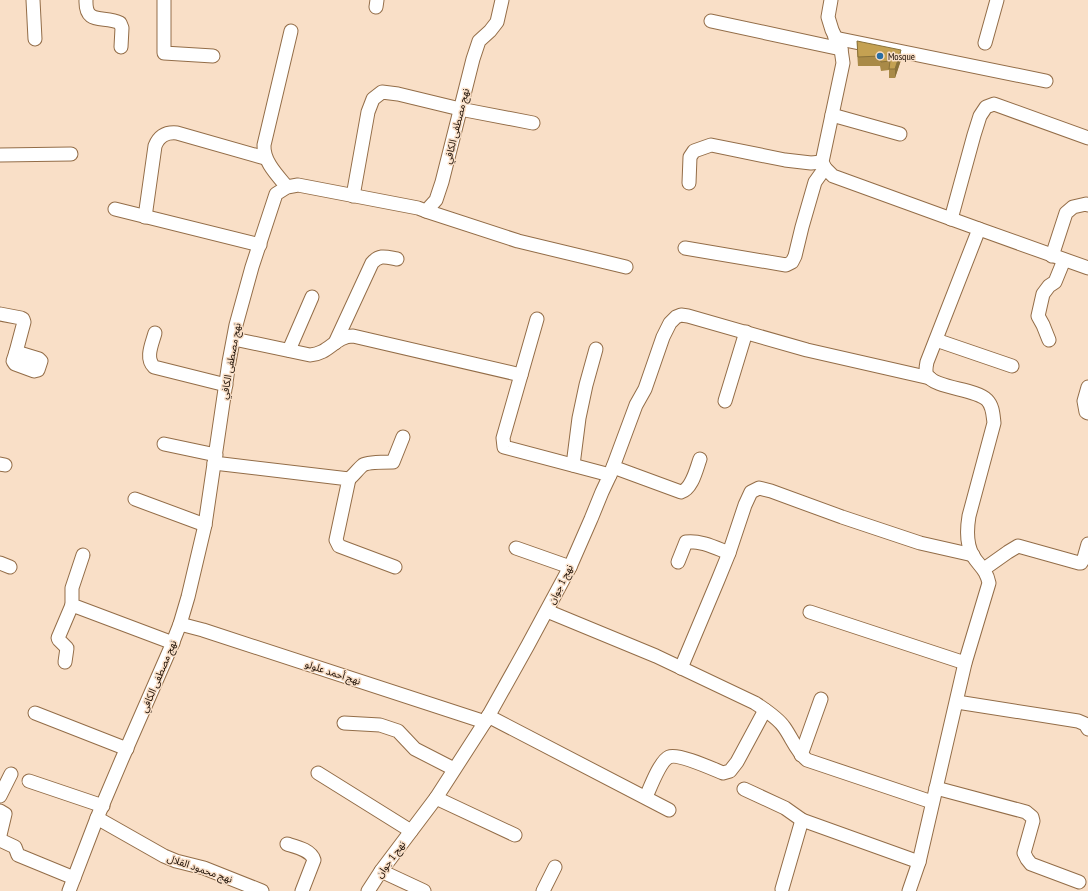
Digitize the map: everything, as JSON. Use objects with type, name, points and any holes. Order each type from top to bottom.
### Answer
[{"type":"street","points":[[34,0],[35,39]]},
{"type":"street","points":[[86,0],[86,9],[90,16],[120,22],[122,28],[121,47]]},
{"type":"street","points":[[164,0],[164,53],[213,56]]},
{"type":"street","name":"نهج مصطفى الكافي","points":[[426,211],[436,200],[442,182],[473,59],[479,42],[497,22],[502,0]]},
{"type":"street","points":[[685,248],[786,265],[792,262],[795,256],[815,182],[823,165],[843,63],[838,43],[828,17],[831,0]]},
{"type":"street","points":[[985,43],[997,0]]},
{"type":"street","points":[[711,21],[1046,81]]},
{"type":"street","points":[[291,31],[263,151],[269,164],[287,187],[298,185],[418,208],[518,241],[626,267]]},
{"type":"street","points":[[353,196],[368,112],[373,99],[382,92],[398,94],[460,110],[533,123]]},
{"type":"street","points":[[951,219],[974,135],[980,116],[986,107],[994,104],[1088,138]]},
{"type":"street","points":[[832,115],[900,134]]},
{"type":"street","points":[[145,216],[155,146],[157,141],[166,134],[177,133],[266,158]]},
{"type":"street","points":[[688,183],[690,157],[694,151],[711,145],[786,160],[812,162],[823,165],[833,176],[1088,268]]},
{"type":"street","points":[[0,155],[71,154]]},
{"type":"street","name":"نهج مصطفى الكافي","points":[[69,891],[98,818],[180,624],[205,525],[236,325],[252,267],[276,194],[287,187]]},
{"type":"street","points":[[1049,340],[1038,316],[1043,294],[1049,286],[1055,282],[1066,213],[1074,207],[1088,204]]},
{"type":"street","points":[[115,209],[260,245]]},
{"type":"street","points":[[930,378],[926,369],[927,362],[979,229]]},
{"type":"street","points":[[335,343],[372,263],[381,257],[397,259]]},
{"type":"street","points":[[289,350],[312,297]]},
{"type":"street","points":[[0,314],[21,318],[24,320],[16,352]]},
{"type":"street","name":"نهج 1 جوان","points":[[368,891],[381,871],[436,798],[487,719],[547,611],[570,567],[591,519],[636,406],[645,389],[663,337],[670,323],[681,315],[746,332]]},
{"type":"street","points":[[537,319],[503,438],[504,447],[573,465],[611,471],[680,492],[686,491],[700,459]]},
{"type":"street","points":[[725,401],[746,332],[807,350],[930,378],[938,383],[980,396],[987,400],[992,409],[994,424],[967,527],[970,548],[973,556],[984,569],[989,583],[965,663],[918,862],[909,891]]},
{"type":"street","points":[[155,333],[149,358],[150,364],[154,367],[226,385]]},
{"type":"street","points":[[234,339],[310,355],[317,355],[341,338],[354,336],[521,375]]},
{"type":"street","points":[[936,340],[1012,366]]},
{"type":"street","points":[[573,465],[579,418],[596,349]]},
{"type":"street","points":[[1088,387],[1084,401],[1086,412],[1088,413]]},
{"type":"street","points":[[395,566],[339,546],[336,540],[349,479],[363,465],[368,463],[393,462],[403,437]]},
{"type":"street","points":[[164,444],[215,459],[349,479]]},
{"type":"street","points":[[681,668],[729,553],[745,505],[751,492],[759,488],[920,543],[973,556]]},
{"type":"street","points":[[135,499],[205,525]]},
{"type":"street","points":[[678,562],[686,542],[692,541],[729,553]]},
{"type":"street","points":[[984,569],[1018,546],[1081,563],[1088,544]]},
{"type":"street","points":[[516,548],[570,567]]},
{"type":"street","points":[[65,662],[67,648],[58,638],[72,605],[72,588],[83,555]]},
{"type":"street","points":[[72,605],[173,643]]},
{"type":"street","points":[[547,611],[656,656],[755,703],[783,726],[801,755],[807,760],[932,802]]},
{"type":"street","points":[[810,612],[965,663]]},
{"type":"street","name":"نهج أحمد علولو","points":[[180,624],[487,719],[646,797],[669,810]]},
{"type":"street","points":[[801,755],[821,699]]},
{"type":"street","points":[[956,702],[1078,721],[1085,724],[1088,728]]},
{"type":"street","points":[[646,797],[662,763],[669,757],[677,756],[723,773],[730,771],[737,762],[765,710]]},
{"type":"street","points":[[34,713],[127,749]]},
{"type":"street","points":[[344,723],[380,725],[398,731],[415,749],[454,769]]},
{"type":"street","points":[[318,773],[411,831]]},
{"type":"street","points":[[0,796],[11,774]]},
{"type":"street","points":[[29,781],[103,806]]},
{"type":"street","points":[[936,788],[1026,812],[1032,817],[1033,821],[1024,853],[1027,859],[1031,864],[1079,882]]},
{"type":"street","points":[[744,789],[785,808],[802,820],[918,862]]},
{"type":"street","points":[[436,798],[515,835]]},
{"type":"street","points":[[0,811],[5,814],[0,835]]},
{"type":"street","name":"نهج محمود القلال","points":[[98,818],[164,856],[176,861],[197,865],[262,891]]},
{"type":"street","points":[[782,889],[802,820]]},
{"type":"street","points":[[0,840],[15,847],[18,856],[74,878]]},
{"type":"street","points":[[288,844],[306,851],[312,855],[314,860],[302,891]]},
{"type":"street","points":[[543,891],[555,867]]},
{"type":"street","points":[[381,871],[424,891]]},
{"type":"building","points":[[857,41],[901,50],[895,69],[889,69],[890,61],[881,62],[880,56],[858,57]]},
{"type":"place","name":"Mosque","points":[[880,56]]}]
